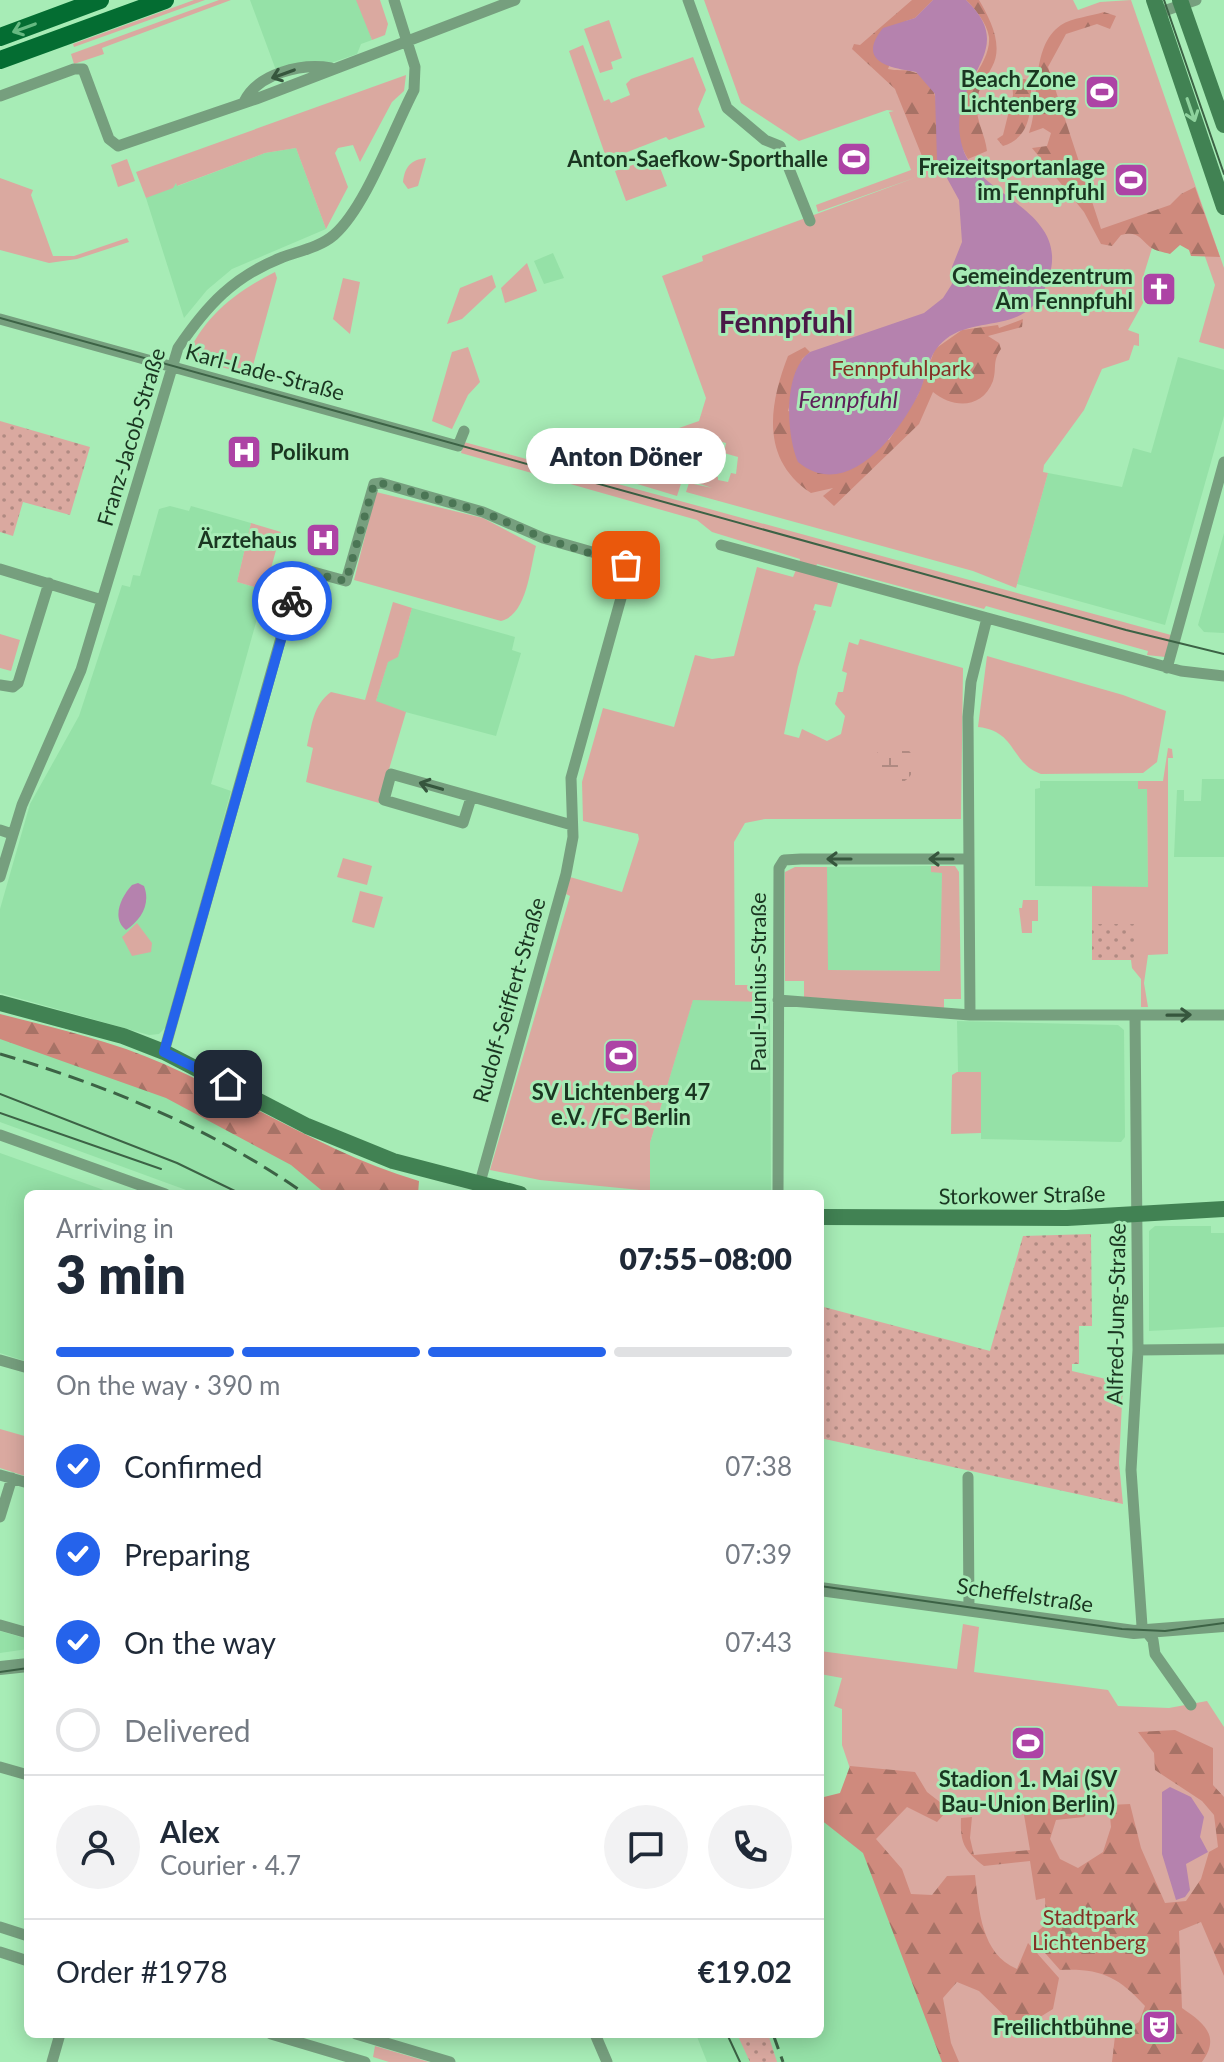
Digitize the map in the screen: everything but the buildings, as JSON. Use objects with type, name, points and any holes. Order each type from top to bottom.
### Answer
[{"type":"main road","points":[[0,37],[100,0]]},
{"type":"main road","points":[[0,60],[165,0]]},
{"type":"main road","points":[[1186,2],[1224,125]]},
{"type":"main road","points":[[1156,7],[1224,207]]},
{"type":"main road","points":[[0,1003],[123,1036],[164,1052],[328,1135],[393,1161],[500,1190]]},
{"type":"main road","name":"Storkower Straße","points":[[824,1217],[934,1219],[1138,1215],[1224,1209]]},
{"type":"street","name":"Franz-Jacob-Straße","points":[[0,877],[6,832],[60,723],[102,600],[178,348],[226,288],[267,264],[320,244],[345,224],[417,82],[394,0]]},
{"type":"street","points":[[0,96],[74,69],[83,69],[109,139],[118,146],[244,102],[260,82],[299,68],[332,69],[407,38],[515,0]]},
{"type":"street","points":[[688,0],[727,108],[765,140],[780,146],[810,221]]},
{"type":"street","points":[[1156,7],[1186,2]]},
{"type":"street","name":"Karl-Lade-Straße","points":[[0,319],[458,446],[464,431]]},
{"type":"street","points":[[1167,668],[1224,462]]},
{"type":"street","name":"Rudolf-Seiffert-Straße","points":[[164,1052],[299,574],[306,570],[346,581],[374,484],[381,483],[483,512],[543,538],[626,565],[628,573],[571,778],[572,847],[566,874],[479,1186]]},
{"type":"street","points":[[721,545],[1167,668],[1224,676]]},
{"type":"street","points":[[0,569],[102,600]]},
{"type":"street","points":[[0,685],[13,687],[18,683],[49,583]]},
{"type":"street","points":[[970,1015],[969,698],[987,618]]},
{"type":"street","points":[[471,798],[463,823],[384,800],[391,774],[572,825]]},
{"type":"street","name":"Paul-Junius-Straße","points":[[778,1190],[779,868],[784,860],[968,859]]},
{"type":"street","points":[[778,1000],[970,1015],[1224,1015]]},
{"type":"street","name":"Alfred-Jung-Straße","points":[[1135,1016],[1138,1350],[1131,1470],[1142,1626],[1148,1633],[1155,1654],[1191,1705]]},
{"type":"street","points":[[0,1135],[154,1190]]},
{"type":"street","points":[[1138,1350],[1224,1349]]},
{"type":"street","points":[[0,1360],[24,1367]]},
{"type":"street","points":[[0,1517],[6,1476]]},
{"type":"street","points":[[968,1477],[969,1610]]},
{"type":"street","name":"Scheffelstraße","points":[[824,1590],[1148,1633],[1224,1625]]},
{"type":"street","points":[[0,1625],[24,1632]]},
{"type":"street","points":[[0,1668],[24,1665]]},
{"type":"street","points":[[0,1767],[24,1774]]},
{"type":"street","points":[[0,1927],[24,1935]]},
{"type":"street","points":[[0,1952],[24,1960]]},
{"type":"street","points":[[52,2062],[59,2038]]},
{"type":"street","points":[[284,2038],[360,2061],[359,2038]]},
{"type":"street","points":[[369,2038],[450,2062]]},
{"type":"street","points":[[597,2038],[607,2062]]},
{"type":"shaded area","points":[[250,0],[358,0],[372,40],[361,44],[357,54],[328,64],[277,73]]},
{"type":"shaded area","points":[[296,148],[326,229],[232,269],[207,290],[184,318],[146,198],[176,183],[178,186],[265,153]]},
{"type":"shaded area","points":[[553,253],[564,278],[544,284],[534,261]]},
{"type":"shaded area","points":[[1178,357],[1224,370],[1224,416],[1165,625],[1017,584],[1048,473],[1122,487],[1133,448],[1151,453]]},
{"type":"shaded area","points":[[170,506],[189,511],[191,506],[251,523],[237,582],[265,590],[211,784],[231,791],[167,1026],[159,1034],[149,1035],[0,993],[0,909],[30,804],[79,716],[122,585],[130,587],[133,575],[140,576],[159,509]]},
{"type":"shaded area","points":[[1224,533],[1224,633],[1204,632],[1198,625]]},
{"type":"shaded area","points":[[412,608],[515,637],[512,650],[521,653],[496,736],[379,705],[376,701],[388,661],[398,656]]},
{"type":"shaded area","points":[[1202,779],[1224,779],[1224,857],[1174,857],[1177,790],[1184,790],[1184,801],[1201,801]]},
{"type":"shaded area","points":[[1040,781],[1138,781],[1138,788],[1147,789],[1148,887],[1035,886],[1035,789],[1040,788]]},
{"type":"shaded area","points":[[931,866],[932,872],[942,872],[941,971],[827,970],[827,867]]},
{"type":"shaded area","points":[[693,999],[770,1002],[771,1190],[650,1190],[650,1143]]},
{"type":"shaded area","points":[[957,1021],[1118,1025],[1124,1030],[1125,1137],[1121,1142],[981,1139],[981,1072],[958,1072]]},
{"type":"shaded area","points":[[0,1026],[91,1048],[360,1190],[186,1190],[0,1122]]},
{"type":"shaded area","points":[[0,1153],[104,1190],[24,1190],[24,1361],[0,1353]]},
{"type":"shaded area","points":[[1155,1226],[1211,1226],[1211,1233],[1224,1233],[1224,1327],[1149,1331],[1149,1231]]},
{"type":"shaded area","points":[[0,1631],[24,1638],[24,1650],[0,1653]]},
{"type":"shaded area","points":[[855,1807],[950,2062],[707,2062],[698,2038],[824,2038],[824,1811]]},
{"type":"green space","points":[[194,0],[205,0],[74,47],[73,44]]},
{"type":"green space","points":[[219,0],[231,0],[102,48],[104,54],[74,64],[71,54]]},
{"type":"green space","points":[[356,0],[380,0],[388,24],[385,35],[372,40]]},
{"type":"green space","name":"Fennpfuhlpark","points":[[704,0],[1073,0],[1078,10],[1100,2],[1131,0],[1224,268],[1224,349],[1199,342],[1215,285],[1196,231],[1152,248],[1144,274],[1143,303],[1128,330],[1139,334],[1139,346],[1134,345],[1129,360],[1102,369],[1084,410],[1044,465],[1043,472],[1048,473],[1016,588],[973,571],[686,492],[689,483],[712,488],[691,481],[696,464],[699,466],[697,478],[701,479],[705,466],[706,474],[718,477],[718,480],[728,482],[731,473],[736,474],[738,457],[724,453],[726,443],[695,435],[692,443],[687,441],[679,465],[686,468],[677,496],[581,467],[582,462],[699,421],[706,398],[662,276],[703,261],[702,256],[917,177],[818,212],[816,205],[911,170],[889,112],[894,111],[887,110],[799,141],[741,103]]},
{"type":"green space","points":[[912,0],[933,0],[915,18],[906,21],[888,69],[913,72],[925,78],[932,88],[936,100],[937,144],[942,169],[928,171],[895,89],[852,49],[854,44],[860,45]]},
{"type":"green space","points":[[966,0],[979,0],[991,24],[997,50],[977,102],[977,115],[987,151],[968,159],[959,139],[957,121],[960,105],[988,50],[989,37],[977,12]]},
{"type":"green space","points":[[1104,12],[1116,16],[1110,29],[1097,24],[1066,34],[1048,67],[1101,229],[1170,205],[1181,194],[1195,187],[1220,257],[1191,256],[1189,250],[1180,245],[1170,254],[1152,248],[1131,234],[1121,235],[1112,246],[1101,244],[1084,212],[1032,148],[1047,146],[1051,133],[1043,128],[1029,133],[1044,47],[1061,25]]},
{"type":"green space","points":[[609,20],[622,58],[611,62],[613,69],[600,73],[584,29]]},
{"type":"green space","points":[[583,45],[604,101],[609,99],[611,103],[630,95],[626,84],[631,79],[693,57],[706,90],[698,109],[705,127],[669,140],[666,137],[607,160],[569,51]]},
{"type":"green space","points":[[406,75],[404,91],[392,102],[360,162],[353,145],[338,148],[335,153],[348,187],[326,229],[296,148],[265,153],[177,186],[176,183],[173,188],[146,198],[136,172]]},
{"type":"green space","points":[[1025,79],[1031,83],[1028,121],[1020,136],[1003,146],[997,139],[1003,135],[1013,95],[1012,80]]},
{"type":"green space","points":[[656,157],[667,186],[626,201],[615,171]]},
{"type":"green space","points":[[426,158],[418,186],[408,189],[403,182],[407,168],[416,160]]},
{"type":"green space","points":[[127,159],[135,181],[118,187],[111,165]]},
{"type":"green space","points":[[0,178],[33,190],[31,195],[53,256],[74,256],[127,238],[129,242],[77,259],[49,263],[0,250]]},
{"type":"green space","points":[[527,263],[537,291],[505,303],[501,288]]},
{"type":"green space","points":[[275,272],[277,278],[252,369],[261,372],[259,377],[187,358],[201,330],[222,307]]},
{"type":"green space","points":[[492,275],[496,287],[462,319],[447,324],[460,288]]},
{"type":"green space","points":[[343,278],[360,282],[350,334],[333,319]]},
{"type":"green space","points":[[1023,319],[1022,327],[988,336],[999,343],[1001,349],[993,381],[982,397],[957,403],[933,392],[919,424],[834,506],[823,496],[833,488],[811,493],[783,464],[776,448],[773,412],[788,356],[805,347],[810,352],[802,359],[788,411],[889,440],[918,395],[935,349],[962,330],[998,325],[999,328]]},
{"type":"green space","points":[[468,347],[480,382],[468,395],[452,429],[432,421],[452,352]]},
{"type":"green space","points":[[0,421],[90,447],[70,515],[23,502],[13,536],[0,532]]},
{"type":"green space","points":[[464,442],[1171,635],[1165,657],[1147,655],[1148,651],[986,606],[984,609],[817,564],[815,569],[799,564],[800,559],[712,532],[697,520],[461,453]]},
{"type":"green space","points":[[376,492],[483,518],[536,546],[526,590],[517,610],[501,621],[354,580]]},
{"type":"green space","points":[[251,523],[281,532],[265,590],[237,582]]},
{"type":"green space","points":[[757,567],[793,577],[796,570],[838,583],[831,607],[815,604],[813,610],[816,611],[798,667],[784,734],[799,738],[802,729],[827,741],[841,734],[845,716],[835,704],[838,692],[843,692],[847,673],[842,671],[849,642],[858,645],[860,639],[963,668],[961,819],[765,819],[745,823],[734,842],[735,985],[770,985],[763,991],[763,1002],[693,1000],[650,1143],[650,1190],[540,1180],[490,1170],[570,896],[566,894],[570,877],[622,892],[639,839],[638,834],[583,821],[582,782],[603,708],[674,727],[695,655],[712,659],[734,656]]},
{"type":"green space","points":[[393,602],[412,608],[398,657],[388,662],[376,701],[406,712],[379,803],[306,782],[313,748],[307,746],[317,709],[331,692],[365,700]]},
{"type":"green space","points":[[0,634],[20,640],[11,671],[0,668]]},
{"type":"green space","points":[[987,656],[1123,695],[1166,711],[1157,762],[1143,773],[1041,774],[1031,769],[1000,734],[978,727]]},
{"type":"green space","points":[[894,744],[908,750],[914,764],[908,778],[894,784],[880,778],[874,764],[880,750]]},
{"type":"green space","points":[[1168,748],[1172,749],[1173,758],[1168,758],[1168,954],[1148,955],[1144,983],[1148,1007],[1141,1007],[1141,979],[1132,968],[1131,960],[1092,960],[1092,886],[1148,887],[1147,789],[1138,789],[1138,781],[1163,781]]},
{"type":"green space","points":[[343,858],[372,866],[367,885],[337,877]]},
{"type":"green space","points":[[931,866],[955,866],[959,872],[961,999],[944,999],[944,1008],[804,997],[804,981],[785,981],[785,872],[795,867],[827,867],[828,970],[940,971],[942,873],[931,872]]},
{"type":"green space","points":[[360,891],[383,897],[374,928],[352,922]]},
{"type":"green space","points":[[1023,900],[1038,900],[1038,921],[1032,921],[1032,933],[1022,933],[1019,908],[1022,908]]},
{"type":"green space","points":[[137,923],[152,943],[151,952],[132,956],[122,937]]},
{"type":"green space","points":[[1092,924],[1135,924],[1135,960],[1092,960]]},
{"type":"green space","points":[[0,1014],[144,1056],[353,1157],[419,1181],[418,1190],[321,1190],[291,1165],[166,1098],[0,1039]]},
{"type":"green space","points":[[957,1072],[981,1072],[981,1133],[951,1134],[952,1075]]},
{"type":"green space","points":[[1091,1234],[1092,1326],[1079,1326],[1079,1364],[1072,1364],[1072,1371],[1123,1383],[1119,1463],[1123,1504],[824,1439],[824,1307],[990,1351],[1023,1236]]},
{"type":"green space","points":[[0,1429],[24,1436],[24,1476],[0,1468]]},
{"type":"green space","name":"Stadtpark Lichtenberg","points":[[963,1624],[979,1627],[974,1672],[1108,1690],[1118,1706],[1169,1708],[1207,1701],[1224,1727],[1224,2062],[950,2062],[842,1745],[842,1709],[834,1706],[842,1678],[824,1675],[824,1652],[957,1669]]},
{"type":"green space","points":[[1175,1730],[1213,1748],[1213,1785],[1224,1797],[1224,1976],[1201,1922],[1179,1931],[1182,2008],[1207,2031],[1210,2045],[1207,2053],[1202,2062],[1112,2062],[1115,2036],[1139,2022],[1145,2006],[1126,1987],[1107,1976],[1060,1970],[1031,1937],[1046,1924],[1045,1898],[1036,1900],[1030,1861],[984,1866],[972,1855],[965,1845],[961,1818],[972,1817],[970,1838],[974,1855],[1030,1850],[1024,1815],[1027,1810],[1093,1806],[1084,1817],[1056,1820],[1050,1839],[1060,1859],[1078,1868],[1103,1852],[1111,1827],[1109,1805],[1130,1804],[1141,1848],[1165,1903],[1186,1901],[1201,1879],[1209,1852],[1218,1847],[1214,1815],[1202,1801],[1155,1770],[1154,1753],[1138,1732]]},
{"type":"green space","points":[[850,1766],[915,1772],[927,1792],[945,1806],[945,1813],[937,1822],[907,1807],[876,1839],[902,1869],[911,1894],[932,1895],[947,1876],[975,1875],[981,1916],[989,1942],[1005,1962],[1017,1969],[1028,1943],[1059,1978],[1053,2009],[1019,2030],[979,1991],[957,1982],[943,1998],[951,2043],[959,2062],[942,2062],[863,1853],[824,1822],[824,1797],[840,1793]]},
{"type":"green space","points":[[739,2038],[769,2038],[777,2062],[750,2062]]},
{"type":"green space","points":[[375,2046],[429,2062],[389,2062],[373,2057]]},
{"type":"water","name":"Fennpfuhl","points":[[933,0],[966,0],[982,19],[987,36],[985,53],[962,104],[959,124],[963,149],[972,165],[1035,219],[1047,235],[1052,254],[1049,277],[1041,296],[1030,309],[1017,317],[959,331],[939,345],[908,413],[868,460],[851,470],[834,474],[816,472],[798,462],[791,436],[791,388],[801,361],[810,352],[924,313],[943,298],[952,284],[952,267],[962,242],[959,200],[937,160],[935,94],[916,72],[880,62],[873,49],[883,28],[915,18]]},
{"type":"water","points":[[138,883],[144,886],[145,905],[140,916],[126,930],[119,920],[119,908],[128,890]]},
{"type":"water","points":[[1170,1787],[1191,1797],[1204,1817],[1200,1837],[1208,1852],[1186,1864],[1190,1890],[1185,1897],[1176,1900],[1162,1854],[1162,1792]]},
{"type":"tram line","points":[[1164,0],[1224,174]]},
{"type":"tram line","points":[[0,318],[1126,630],[1224,654]]},
{"type":"tram line","points":[[0,1094],[177,1163],[233,1190]]},
{"type":"tram line","points":[[0,1113],[161,1169]]},
{"type":"tram line","points":[[824,1587],[1122,1629],[1165,1631],[1224,1623]]},
{"type":"tram line","points":[[0,1672],[24,1669]]},
{"type":"tram line","points":[[729,2038],[740,2062]]},
{"type":"railway","points":[[0,1054],[80,1080],[158,1112],[234,1149],[299,1190]]},
{"type":"railway","points":[[774,2038],[783,2062]]},
{"type":"way so far","points":[[292,601],[302,571],[346,581],[374,484],[381,483],[483,512],[521,530],[620,560],[626,565]]},
{"type":"place","name":"Beach Zone Lichtenberg","points":[[1102,92]]},
{"type":"place","name":"Anton-Saefkow-Sporthalle","points":[[854,159]]},
{"type":"place","name":"Freizeitsportanlage im Fennpfuhl","points":[[1131,180]]},
{"type":"place","name":"Gemeindezentrum Am Fennpfuhl","points":[[1159,289]]},
{"type":"place","name":"Polikum","points":[[244,452]]},
{"type":"place","name":"Ärztehaus","points":[[323,540]]},
{"type":"place","name":"Anton Döner","points":[[626,565]]},
{"type":"place","name":"SV Lichtenberg 47 e.V. /FC Berlin","points":[[621,1056]]},
{"type":"place","name":"Stadion 1. Mai (SV Bau-Union Berlin)","points":[[1028,1743]]},
{"type":"place","name":"Freilichtbühne","points":[[1159,2027]]},
{"type":"district","name":"Fennpfuhl","points":[[786,323]]},
{"type":"route","points":[[228,1084],[164,1052],[292,601]]}]
